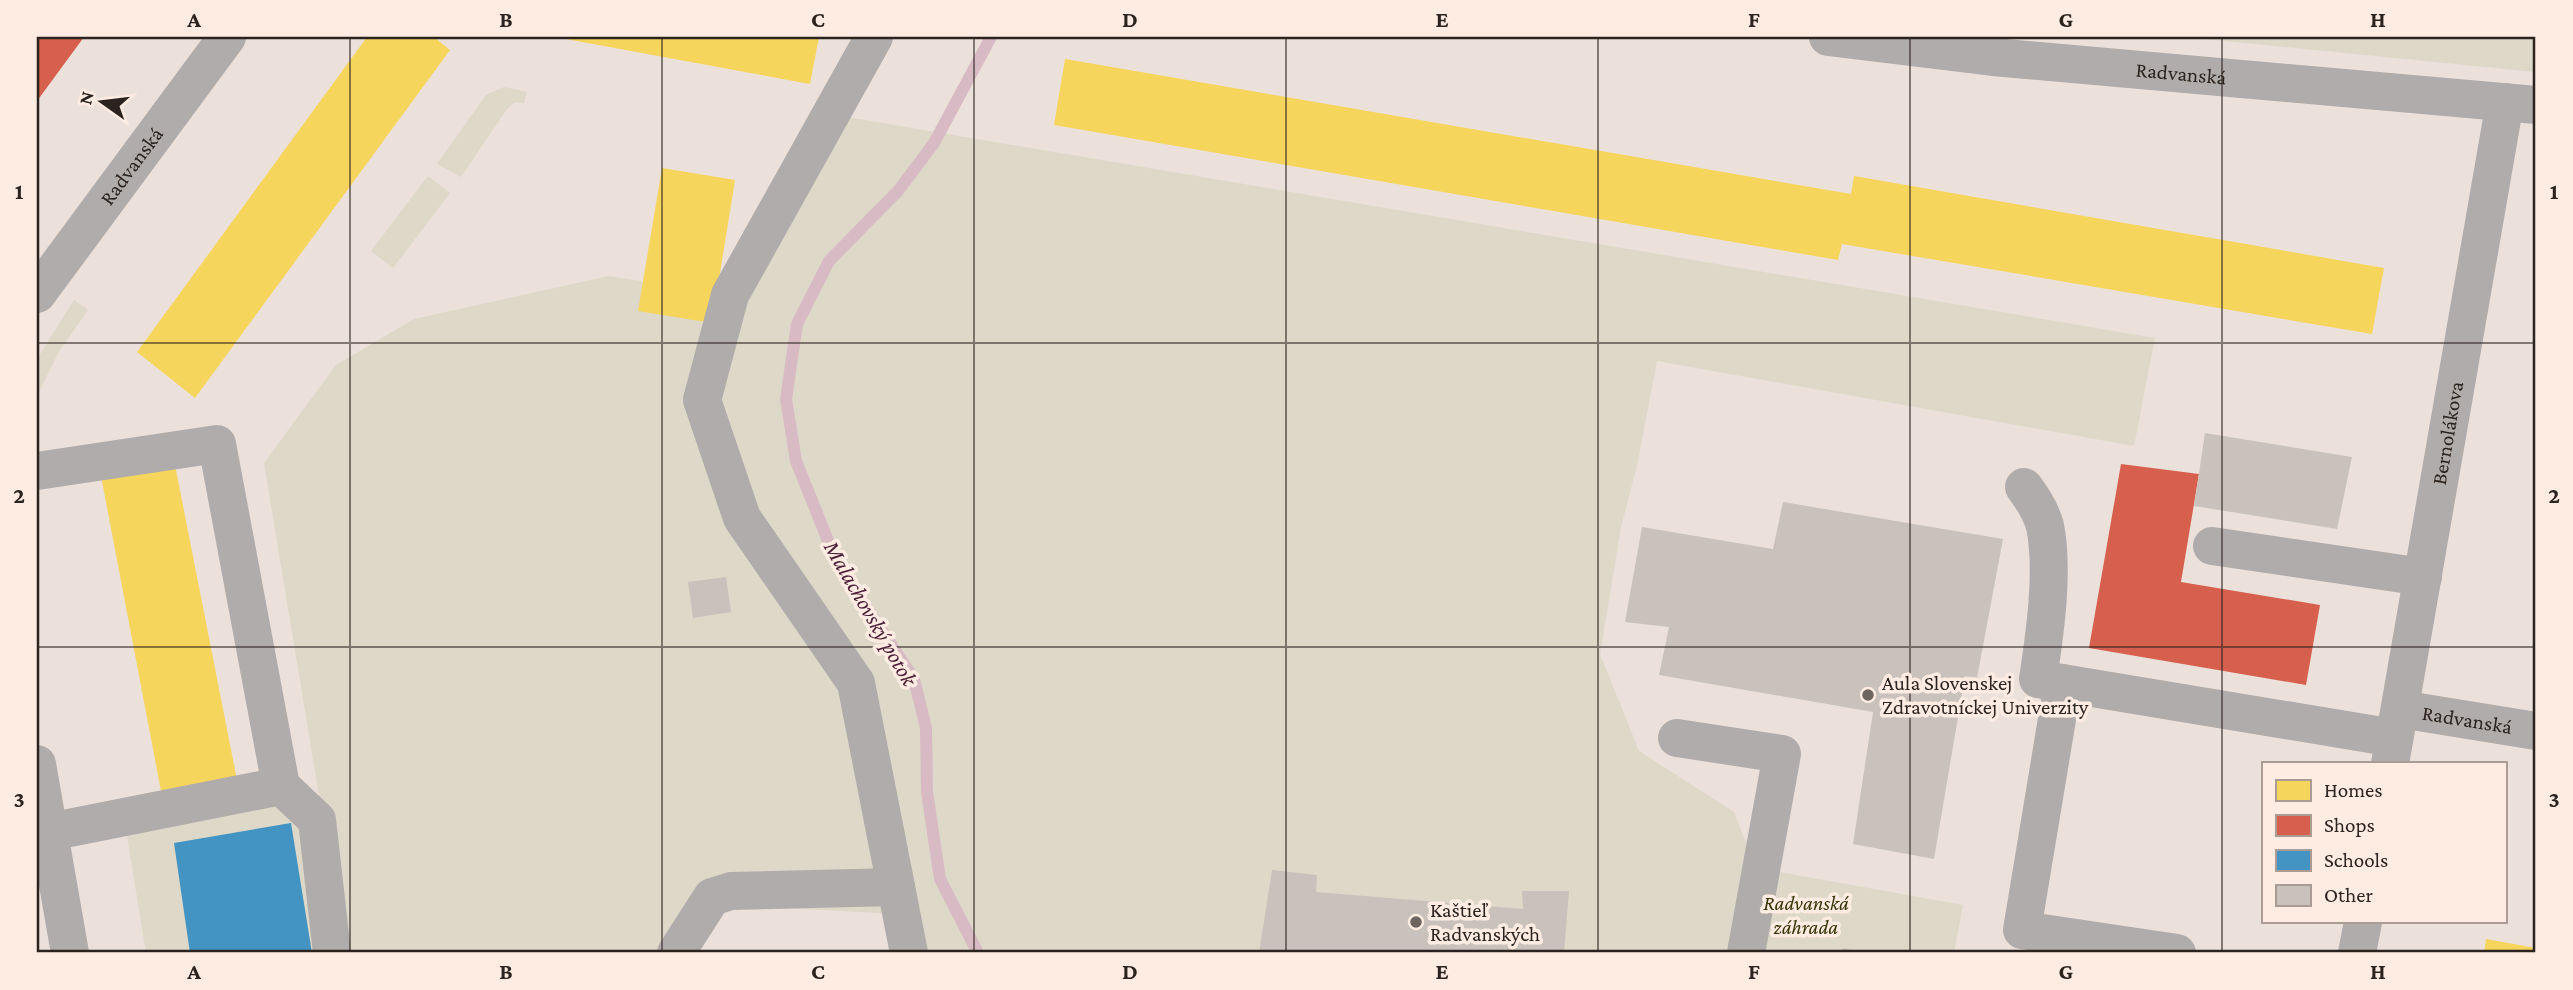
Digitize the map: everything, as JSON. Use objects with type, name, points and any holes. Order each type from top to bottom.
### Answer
[{"type":"street","name":"Radvanská","points":[[37,294],[227,37]]},
{"type":"street","points":[[874,37],[730,295],[702,400],[742,518],[856,683],[909,953]]},
{"type":"street","name":"Radvanská","points":[[1828,37],[1993,57],[2521,103]]},
{"type":"street","name":"Bernolákova","points":[[2395,737],[2423,577],[2521,103]]},
{"type":"street","points":[[37,471],[217,444],[281,786],[317,820],[332,953]]},
{"type":"street","points":[[2024,487],[2037,505],[2045,526],[2046,625],[2038,679],[2063,683],[2022,930],[2177,953]]},
{"type":"street","points":[[2212,546],[2423,577]]},
{"type":"street","name":"Radvanská","points":[[2063,683],[2395,737],[2536,731]]},
{"type":"street","points":[[1677,738],[1782,754],[1746,953]]},
{"type":"street","points":[[37,766],[71,953]]},
{"type":"street","points":[[49,832],[281,786]]},
{"type":"street","points":[[676,953],[712,897],[731,891],[896,887]]},
{"type":"street","points":[[2357,953],[2362,923]]},
{"type":"green space","points":[[2185,37],[2536,37],[2536,72]]},
{"type":"green space","points":[[504,87],[527,92],[524,103],[515,102],[507,109],[461,177],[437,164],[486,95]]},
{"type":"green space","points":[[847,117],[2155,338],[2134,446],[1657,361],[1637,466],[1621,527],[1600,654],[1639,751],[1734,812],[1747,845],[1727,953],[928,953],[920,915],[721,905],[691,953],[146,953],[126,830],[319,796],[264,463],[336,365],[414,319],[609,276],[744,298]]},
{"type":"green space","points":[[428,176],[450,193],[393,268],[371,251]]},
{"type":"green space","points":[[74,300],[88,310],[58,353],[37,396],[37,359]]},
{"type":"green space","name":"Radvanská záhrada","points":[[1774,871],[1963,905],[1954,953],[1758,953]]},
{"type":"building: Homes","points":[[367,37],[434,37],[450,50],[195,398],[137,352]]},
{"type":"building: Homes","points":[[555,37],[819,37],[810,84]]},
{"type":"building: Homes","points":[[1065,59],[1851,194],[1854,176],[2384,268],[2372,334],[1842,244],[1838,260],[1054,125]]},
{"type":"building: Homes","points":[[662,168],[735,180],[712,323],[638,311]]},
{"type":"building: Homes","points":[[175,465],[237,780],[161,791],[101,476]]},
{"type":"building: Homes","points":[[2486,939],[2536,948],[2536,953],[2484,953]]},
{"type":"building: Shops","points":[[37,37],[84,37],[37,101]]},
{"type":"building: Shops","points":[[2121,464],[2199,474],[2181,582],[2320,605],[2306,685],[2089,648]]},
{"type":"building: Schools","points":[[291,823],[312,953],[190,953],[174,843]]},
{"type":"building: Other","points":[[2205,433],[2352,457],[2337,529],[2194,506]]},
{"type":"building: Other","name":"Aula Slovenskej Zdravotníckej Univerzity","points":[[1783,502],[2003,539],[1977,678],[1965,676],[1934,859],[1853,844],[1873,712],[1659,675],[1669,627],[1625,622],[1642,527],[1773,549]]},
{"type":"building: Other","points":[[726,577],[731,612],[693,618],[688,582]]},
{"type":"building: Other","name":"Kaštieľ Radvanských","points":[[1272,870],[1317,875],[1316,892],[1523,909],[1522,891],[1569,891],[1564,953],[1259,953]]},
{"type":"building: Other","points":[[1843,948],[1862,952],[1842,953]]},
{"type":"waterway","name":"Malachovský potok","points":[[978,953],[940,879],[927,792],[926,728],[914,679],[837,563],[796,461],[786,399],[797,324],[829,261],[898,191],[934,143],[991,37]]},
{"type":"place","name":"Aula Slovenskej Zdravotníckej Univerzity","points":[[1868,695]]},
{"type":"place","name":"Kaštieľ Radvanských","points":[[1416,922]]}]
